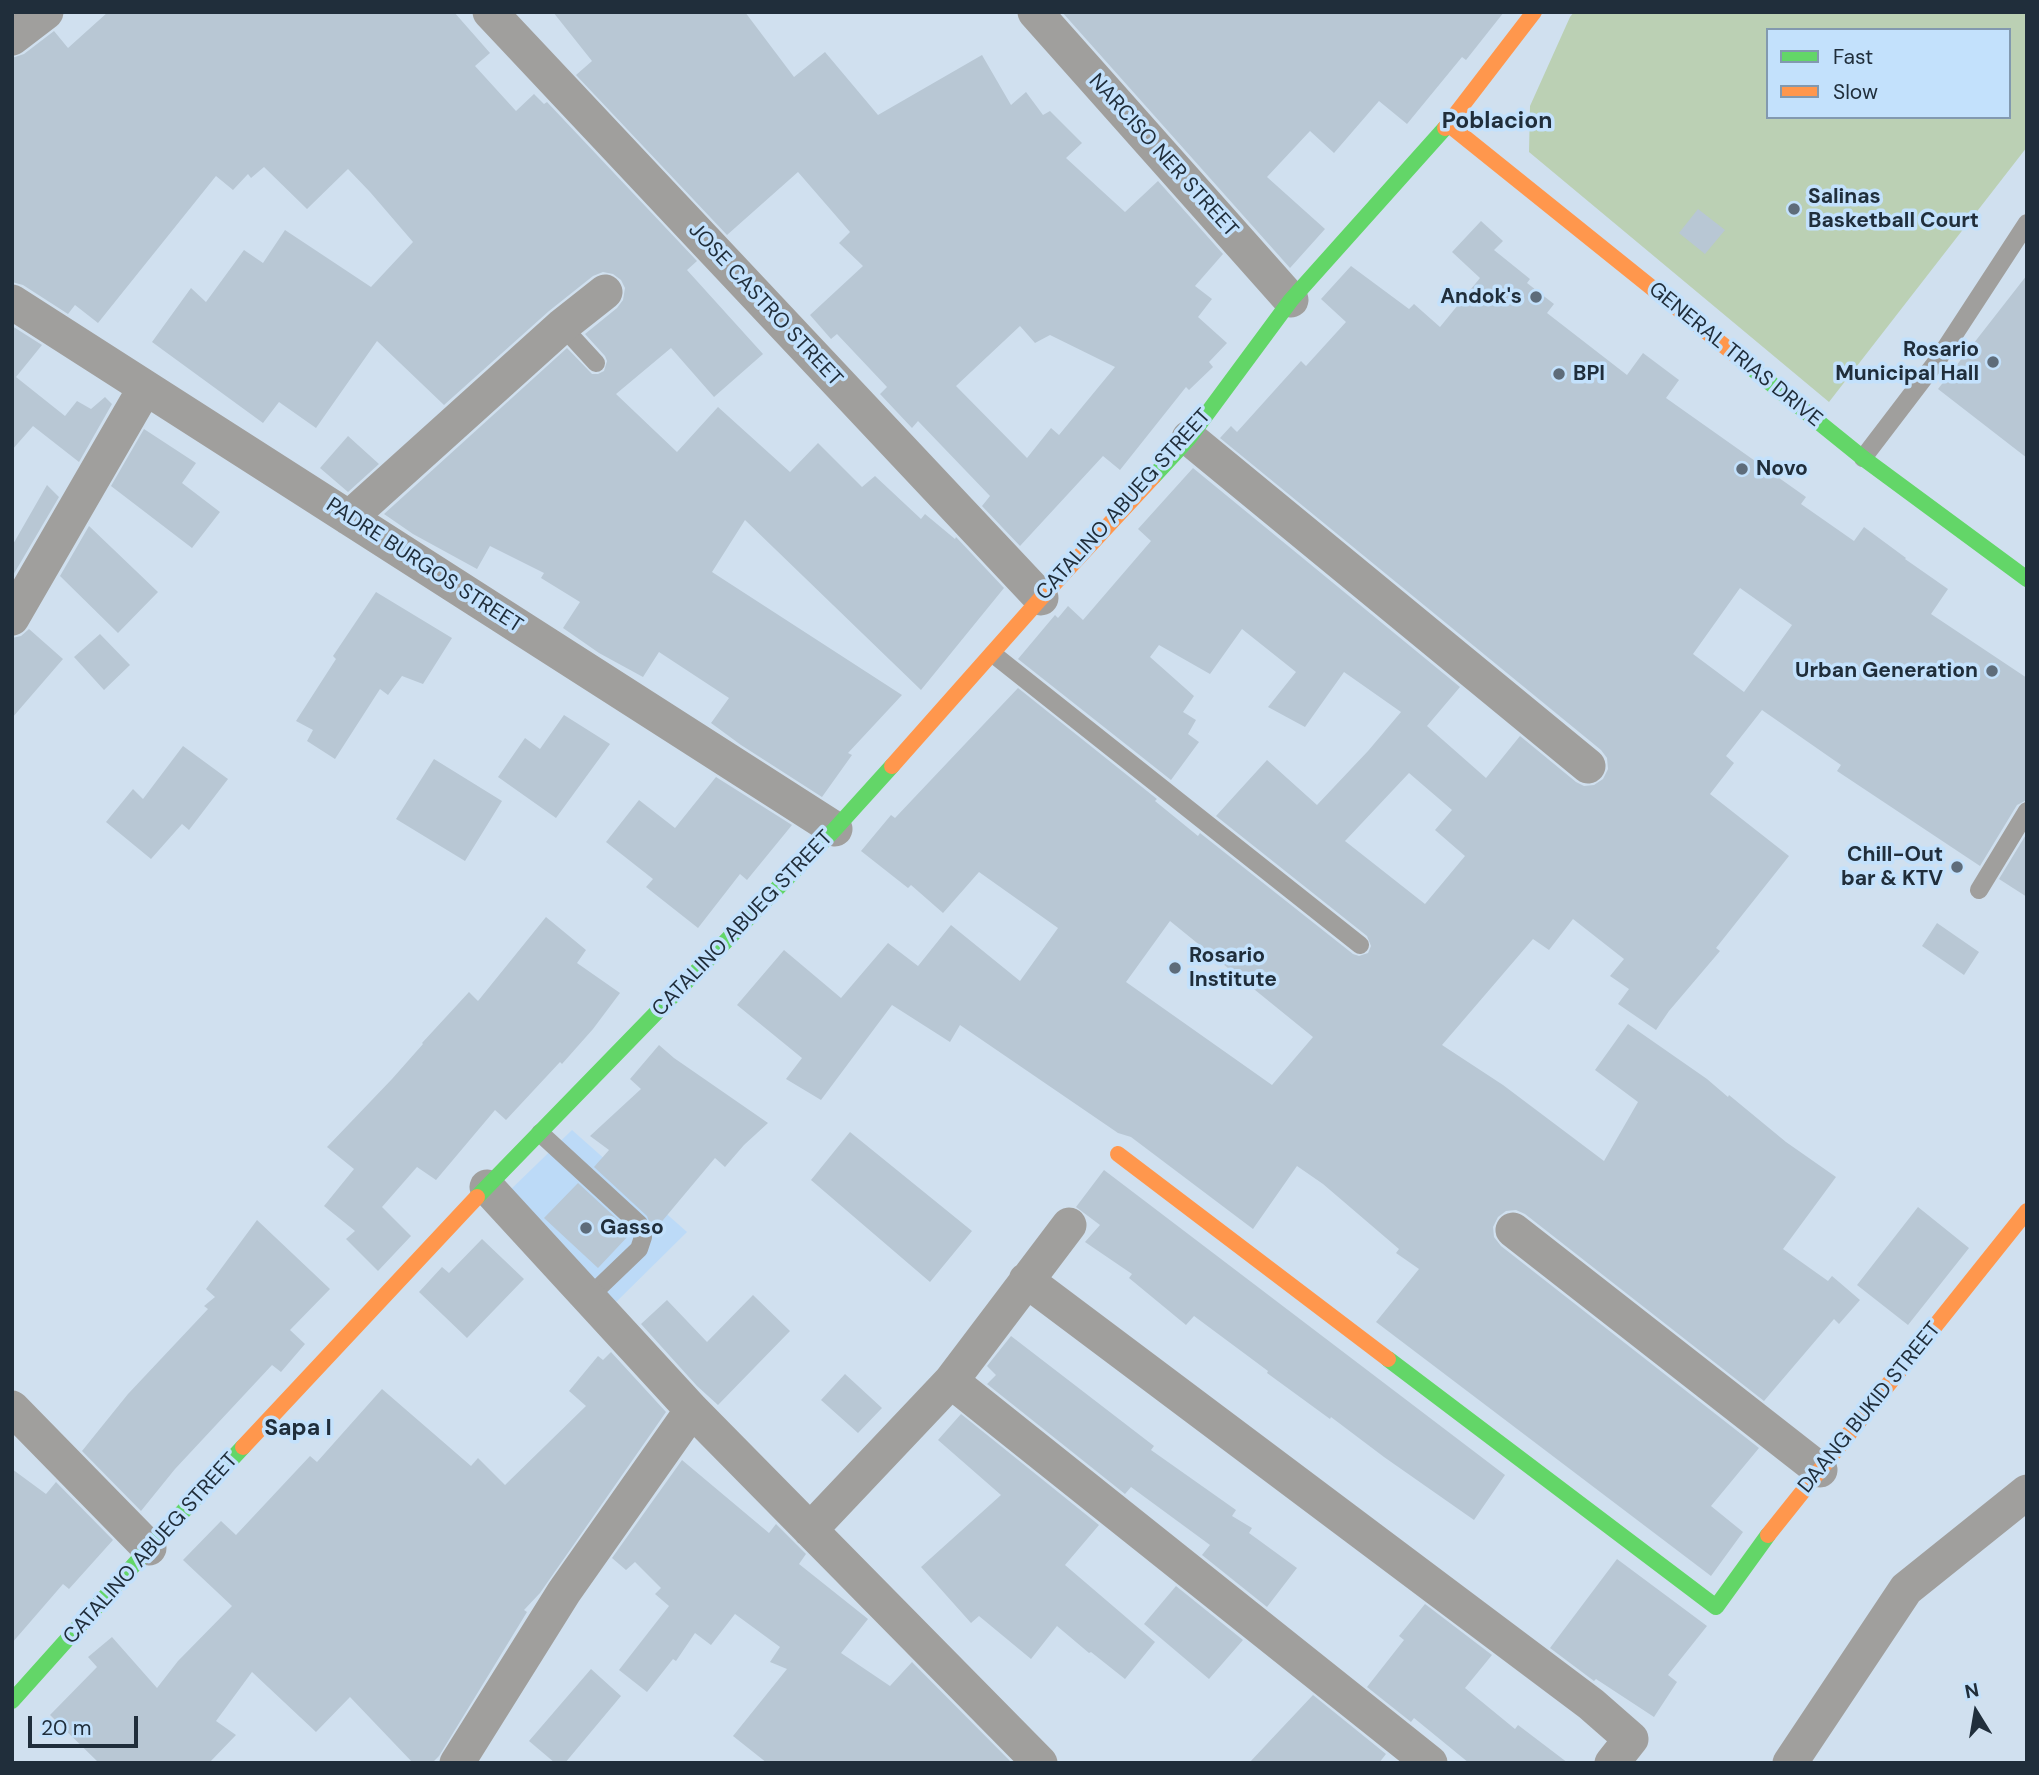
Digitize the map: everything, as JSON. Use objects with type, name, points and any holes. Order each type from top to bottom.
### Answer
[{"type":"street","points":[[12,38],[47,12]]},
{"type":"street","name":"JOSE CASTRO STREET","points":[[489,12],[1041,598]]},
{"type":"street","name":"NARCISO NER STREET","points":[[1035,12],[1291,300]]},
{"type":"street","name":"CATALINO ABUEG STREET","points":[[12,1702],[149,1548],[487,1187],[835,829],[1041,598],[1189,438],[1291,300],[1448,124],[1534,12]]},
{"type":"street","name":"GENERAL TRIAS DRIVE","points":[[1448,124],[1863,458],[2027,579]]},
{"type":"street","points":[[349,518],[562,326],[605,292]]},
{"type":"street","name":"PADRE BURGOS STREET","points":[[12,302],[835,829]]},
{"type":"street","points":[[12,618],[145,388]]},
{"type":"street","points":[[1189,438],[1588,766]]},
{"type":"street","name":"DAANG BUKID STREET","points":[[1118,1154],[1716,1607],[1747,1562],[2027,1211]]},
{"type":"street","points":[[487,1187],[692,1410],[1040,1763]]},
{"type":"street","points":[[810,1530],[951,1381],[1069,1225]]},
{"type":"street","points":[[1513,1230],[1820,1470]]},
{"type":"street","points":[[1026,1280],[1591,1704],[1631,1739],[1612,1763]]},
{"type":"street","points":[[951,1381],[1430,1763]]},
{"type":"street","points":[[12,1408],[149,1548]]},
{"type":"street","points":[[457,1763],[564,1592],[692,1410]]},
{"type":"street","points":[[1790,1763],[1906,1589],[2027,1492]]},
{"type":"lane","points":[[1863,458],[1937,361],[2027,223]]},
{"type":"lane","points":[[562,326],[596,363]]},
{"type":"lane","points":[[993,654],[1360,945]]},
{"type":"lane","points":[[1979,890],[2027,811]]},
{"type":"lane","points":[[540,1133],[639,1224],[643,1237],[639,1249],[589,1297]]},
{"type":"shaded area","points":[[572,1130],[687,1232],[609,1309],[504,1196]]},
{"type":"green space","points":[[1574,12],[2027,12],[2027,147],[1829,402],[1529,152],[1530,106]]},
{"type":"building","points":[[108,12],[454,12],[490,53],[475,66],[516,111],[534,94],[544,104],[547,102],[697,261],[687,270],[763,354],[714,397],[671,348],[616,394],[677,452],[718,407],[790,472],[818,443],[862,487],[875,476],[921,519],[925,514],[955,539],[956,537],[1004,588],[921,690],[745,520],[712,572],[902,695],[848,753],[852,755],[822,797],[711,723],[729,698],[659,652],[643,677],[599,653],[563,628],[580,602],[541,578],[544,573],[490,546],[477,569],[413,534],[384,514],[567,348],[592,374],[604,371],[607,361],[605,356],[585,334],[623,300],[625,288],[621,280],[613,274],[603,272],[593,276],[549,311],[444,405],[377,341],[316,428],[279,402],[263,423],[152,342],[191,288],[206,302],[244,250],[263,263],[285,230],[371,287],[413,242],[348,169],[307,209],[264,167],[251,178],[248,174],[233,190],[216,176],[98,323],[75,305],[68,314],[23,285],[12,282],[12,58],[24,54],[54,31],[68,48]]},
{"type":"building","points":[[553,12],[745,12],[794,77],[825,52],[878,115],[982,55],[1011,105],[1026,92],[1043,115],[1050,111],[1082,143],[1066,158],[1125,212],[1158,181],[1223,254],[1195,286],[1212,299],[1198,317],[1227,343],[1209,362],[1213,367],[1189,390],[1186,387],[1120,470],[1103,456],[1020,546],[982,506],[990,496],[918,421],[912,428],[880,394],[887,387],[837,334],[831,339],[810,315],[863,266],[839,243],[850,232],[798,172],[727,235],[576,75],[592,61]],"holes":[[[1020,326],[1035,343],[1050,335],[1115,367],[1059,435],[1051,428],[1027,458],[956,386]]]},
{"type":"building","points":[[1062,12],[1504,12],[1466,60],[1462,57],[1407,124],[1379,101],[1334,153],[1310,131],[1267,177],[1325,229],[1290,268]]},
{"type":"building","points":[[1698,209],[1725,230],[1705,254],[1679,233]]},
{"type":"building","points":[[1481,221],[1503,241],[1494,250],[1530,279],[1527,283],[1554,304],[1547,313],[1627,375],[1643,353],[1679,380],[1666,398],[1806,497],[1801,504],[1854,541],[1864,527],[1948,589],[1931,614],[2027,678],[2027,800],[2017,805],[1980,866],[1837,771],[1841,765],[1762,710],[1726,756],[1734,763],[1710,794],[1789,856],[1716,948],[1720,951],[1656,1030],[1618,1004],[1629,989],[1610,976],[1624,959],[1573,919],[1549,950],[1533,939],[1442,1045],[1503,1085],[1604,1161],[1638,1102],[1595,1070],[1628,1024],[1707,1079],[1728,1097],[1729,1095],[1786,1142],[1836,1177],[1783,1249],[1828,1281],[1832,1276],[1860,1300],[1839,1324],[1834,1319],[1764,1401],[1525,1214],[1516,1210],[1506,1211],[1498,1217],[1493,1227],[1494,1237],[1501,1246],[1759,1448],[1711,1506],[1743,1532],[1711,1576],[1376,1322],[1419,1269],[1396,1253],[1399,1249],[1323,1184],[1297,1166],[1253,1229],[1131,1137],[1118,1133],[960,1025],[950,1042],[892,1005],[821,1100],[786,1079],[802,1058],[737,1005],[784,950],[841,998],[888,943],[918,966],[951,925],[1020,981],[1058,928],[979,872],[943,913],[911,885],[908,888],[861,851],[891,815],[895,818],[1018,688],[1157,799],[1155,801],[1198,836],[1200,833],[1353,954],[1359,956],[1368,953],[1371,946],[1367,936],[1216,816],[1267,760],[1317,805],[1401,712],[1344,672],[1305,727],[1268,707],[1296,672],[1242,629],[1210,674],[1159,645],[1150,657],[1194,696],[1183,712],[1196,720],[1188,734],[1199,742],[1171,780],[1018,659],[1055,615],[1058,618],[1068,606],[1083,620],[1151,541],[1138,529],[1193,468],[1460,687],[1427,726],[1486,778],[1520,736],[1576,782],[1584,786],[1594,785],[1603,779],[1608,769],[1607,758],[1601,750],[1220,438],[1231,426],[1237,432],[1301,361],[1306,366],[1346,322],[1321,299],[1351,266],[1409,309],[1414,304],[1440,327],[1480,278],[1452,252]],"holes":[[[1740,588],[1792,625],[1744,692],[1693,654]],[[1409,773],[1452,810],[1435,830],[1465,856],[1425,904],[1345,841]],[[1170,921],[1313,1037],[1272,1085],[1126,982]]]},
{"type":"building","name":"Rosario Municipal Hall","points":[[2027,275],[2027,458],[1938,389]]},
{"type":"building","points":[[12,326],[42,345],[16,377],[65,416],[77,401],[91,409],[105,397],[112,404],[79,462],[33,426],[12,450]]},
{"type":"building","points":[[144,429],[196,463],[182,483],[220,512],[192,548],[111,486]]},
{"type":"building","points":[[348,436],[379,464],[348,492],[320,468]]},
{"type":"building","points":[[47,485],[59,497],[12,577],[12,546]]},
{"type":"building","points":[[89,526],[158,592],[118,633],[60,576]]},
{"type":"building","points":[[376,592],[452,638],[423,684],[402,676],[388,695],[380,689],[335,759],[307,741],[313,730],[296,721],[336,659],[333,656]]},
{"type":"building","points":[[29,629],[63,659],[12,718],[12,638],[21,636]]},
{"type":"building","points":[[100,634],[130,665],[104,690],[74,657]]},
{"type":"building","points":[[564,715],[610,744],[556,818],[498,777],[525,738],[540,749]]},
{"type":"building","points":[[183,746],[228,779],[189,830],[182,824],[151,859],[106,822],[133,789],[143,799]]},
{"type":"building","points":[[434,759],[502,801],[465,861],[396,819]]},
{"type":"building","points":[[716,777],[792,825],[747,880],[740,874],[698,928],[646,887],[653,879],[606,842],[639,800],[675,828]]},
{"type":"building","points":[[2027,833],[2027,897],[1999,879]]},
{"type":"building","points":[[546,917],[586,950],[577,963],[620,993],[562,1064],[560,1062],[506,1120],[495,1110],[436,1180],[417,1167],[382,1207],[411,1236],[378,1271],[346,1239],[355,1231],[324,1206],[354,1169],[327,1147],[469,992],[478,1001]]},
{"type":"building","points":[[1937,923],[1979,952],[1964,975],[1922,946]]},
{"type":"building","points":[[659,1045],[768,1123],[725,1167],[715,1158],[653,1232],[647,1216],[594,1167],[609,1150],[590,1136],[641,1089],[630,1079]]},
{"type":"building","points":[[850,1132],[972,1231],[930,1282],[811,1180]]},
{"type":"building","points":[[1104,1170],[1505,1475],[1474,1520],[1331,1417],[1330,1419],[1194,1316],[1186,1325],[1129,1278],[1132,1274],[1085,1242],[1100,1225],[1076,1207]]},
{"type":"building","name":"Gasso","points":[[578,1183],[629,1230],[630,1234],[598,1268],[544,1218]]},
{"type":"building","points":[[1918,1207],[1969,1248],[1908,1325],[1857,1285]]},
{"type":"building","points":[[257,1220],[330,1289],[290,1330],[305,1344],[281,1372],[272,1365],[175,1469],[141,1511],[82,1451],[128,1394],[208,1309],[204,1306],[215,1297],[206,1289]]},
{"type":"building","points":[[482,1239],[524,1279],[467,1338],[419,1292],[442,1267],[449,1273]]},
{"type":"building","points":[[753,1295],[790,1331],[718,1405],[697,1386],[641,1324],[667,1300],[707,1342]]},
{"type":"building","points":[[1011,1336],[1154,1446],[1151,1450],[1236,1510],[1232,1516],[1252,1528],[1249,1533],[1297,1568],[1267,1607],[1202,1555],[1210,1545],[1131,1487],[1125,1494],[987,1384],[996,1375],[987,1366]]},
{"type":"building","points":[[611,1352],[666,1412],[540,1593],[524,1610],[527,1612],[439,1756],[432,1763],[413,1763],[350,1697],[316,1732],[252,1672],[216,1721],[236,1735],[209,1763],[99,1763],[50,1715],[97,1667],[88,1657],[112,1637],[157,1688],[178,1661],[232,1606],[183,1560],[221,1521],[236,1535],[310,1456],[317,1462],[382,1389],[471,1466],[478,1458],[505,1485],[586,1406],[569,1391],[598,1356],[603,1360]]},
{"type":"building","points":[[845,1374],[882,1408],[858,1433],[821,1400]]},
{"type":"building","points":[[961,1414],[1099,1525],[1065,1565],[1155,1642],[1125,1679],[1057,1626],[1031,1659],[979,1616],[971,1623],[921,1567],[1001,1495],[938,1440]]},
{"type":"building","points":[[682,1460],[769,1533],[776,1524],[806,1554],[799,1564],[868,1619],[841,1653],[890,1686],[912,1662],[1012,1763],[767,1763],[733,1736],[787,1669],[770,1662],[780,1647],[735,1614],[711,1645],[695,1633],[676,1661],[673,1659],[647,1692],[619,1670],[669,1606],[655,1594],[661,1588],[635,1562],[626,1570],[612,1558]]},
{"type":"building","points":[[12,1469],[46,1494],[56,1482],[113,1540],[69,1589],[63,1584],[12,1643]]},
{"type":"building","points":[[1617,1559],[1707,1626],[1668,1675],[1677,1682],[1654,1717],[1596,1679],[1594,1681],[1550,1648]]},
{"type":"building","points":[[1176,1586],[1243,1640],[1209,1679],[1144,1624]]},
{"type":"building","points":[[1425,1604],[1492,1655],[1465,1688],[1515,1729],[1518,1725],[1568,1763],[1469,1763],[1414,1718],[1411,1722],[1367,1687],[1404,1640],[1399,1636]]},
{"type":"building","points":[[591,1669],[621,1696],[565,1763],[555,1763],[529,1741]]},
{"type":"building","points":[[1313,1695],[1386,1754],[1379,1763],[1249,1763]]},
{"type":"traffic: fast","points":[[1153,477],[1189,438],[1291,300],[1445,128]]},
{"type":"traffic: fast","points":[[1738,357],[1863,458],[2027,579]]},
{"type":"traffic: fast","points":[[477,1197],[835,829],[892,766]]},
{"type":"traffic: fast","points":[[1388,1359],[1716,1607],[1768,1535]]},
{"type":"traffic: fast","points":[[12,1701],[243,1447]]},
{"type":"traffic: slow","points":[[1445,128],[1534,12]]},
{"type":"traffic: slow","points":[[1448,124],[1738,357]]},
{"type":"traffic: slow","points":[[892,766],[1153,477]]},
{"type":"traffic: slow","points":[[1118,1154],[1388,1359]]},
{"type":"traffic: slow","points":[[243,1447],[477,1197]]},
{"type":"traffic: slow","points":[[1768,1535],[2027,1211]]},
{"type":"place","name":"Salinas Basketball Court","points":[[1794,209]]},
{"type":"place","name":"Andok's","points":[[1536,297]]},
{"type":"place","name":"Rosario Municipal Hall","points":[[1993,362]]},
{"type":"place","name":"BPI","points":[[1559,374]]},
{"type":"place","name":"Novo","points":[[1742,469]]},
{"type":"place","name":"Urban Generation","points":[[1992,671]]},
{"type":"place","name":"Chill-Out bar & KTV","points":[[1957,867]]},
{"type":"place","name":"Rosario Institute","points":[[1175,968]]},
{"type":"place","name":"Gasso","points":[[586,1228]]},
{"type":"district","name":"Poblacion","points":[[1497,122]]},
{"type":"district","name":"Sapa I","points":[[298,1429]]}]
